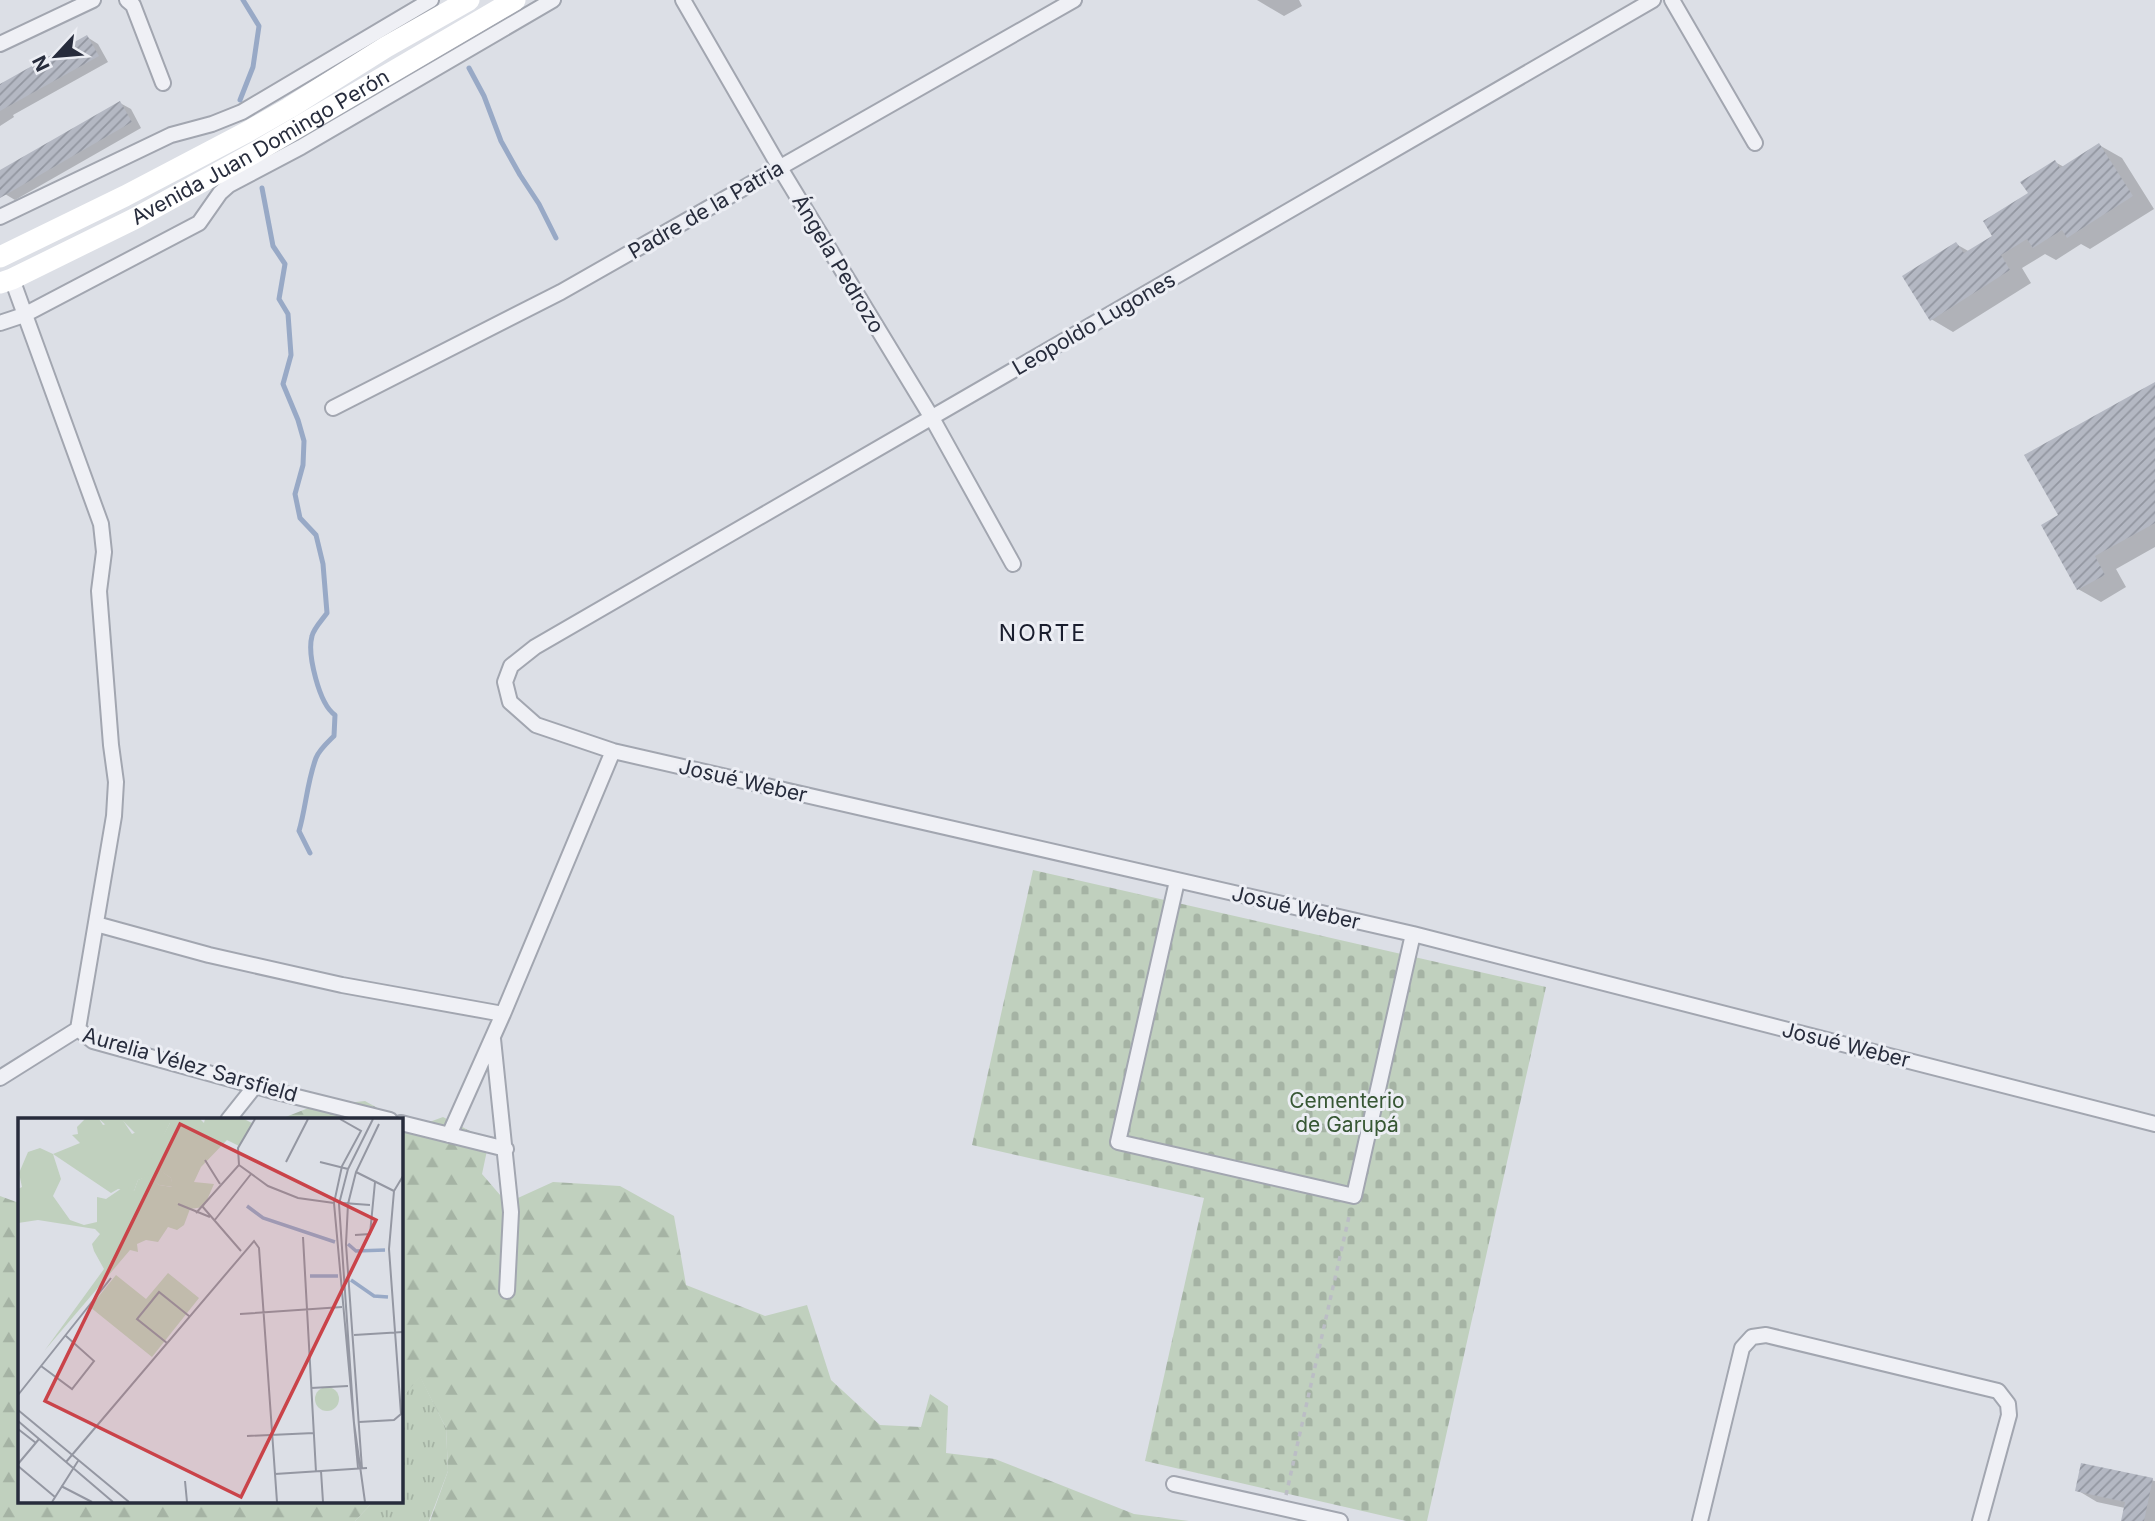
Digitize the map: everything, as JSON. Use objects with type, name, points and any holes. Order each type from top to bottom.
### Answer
[{"type":"main road","name":"Avenida Juan Domingo Perón","points":[[0,257],[247,132],[468,0]]},
{"type":"main road","name":"Avenida Juan Domingo Perón","points":[[6,281],[134,219],[254,153],[515,0]]},
{"type":"street","points":[[0,44],[93,0]]},
{"type":"street","points":[[127,0],[133,5],[163,83]]},
{"type":"street","points":[[0,217],[170,135],[212,124],[242,112],[431,0]]},
{"type":"street","points":[[0,323],[24,315],[199,223],[220,193],[229,185],[301,147],[554,0]]},
{"type":"street","name":"Ángela Pedrozo","points":[[683,0],[780,168],[932,418],[1013,564]]},
{"type":"street","name":"Padre de la Patria","points":[[333,408],[561,292],[1074,0]]},
{"type":"street","name":"Leopoldo Lugones","points":[[536,648],[1653,0]]},
{"type":"street","points":[[1672,0],[1755,143]]},
{"type":"street","points":[[6,281],[24,315],[101,524],[104,552],[99,591],[116,782],[114,816],[78,1029]]},
{"type":"street","name":"Josué Weber","points":[[536,648],[511,666],[505,682],[510,702],[536,725],[613,751],[1413,934],[2155,1124]]},
{"type":"street","points":[[449,1135],[493,1038],[613,751]]},
{"type":"street","points":[[1177,881],[1118,1142],[1354,1196],[1413,934]]},
{"type":"street","points":[[96,925],[209,955],[342,985],[503,1014]]},
{"type":"street","name":"Aurelia Vélez Sarsfield","points":[[0,1078],[78,1029],[93,1041],[382,1118]]},
{"type":"street","points":[[493,1038],[511,1212],[507,1291]]},
{"type":"street","points":[[230,1118],[255,1086]]},
{"type":"street","points":[[402,1123],[506,1149]]},
{"type":"street","points":[[1700,1521],[1742,1348],[1752,1337],[1766,1335],[1998,1391],[2008,1404],[2009,1415],[1980,1521]]},
{"type":"street","points":[[1174,1484],[1340,1521]]},
{"type":"path","points":[[1283,1508],[1354,1196]]},
{"type":"green space","name":"Cementerio de Garupá","points":[[1033,870],[1546,987],[1427,1521],[1406,1521],[1145,1461],[1204,1198],[972,1145]]},
{"type":"green space","points":[[365,1101],[395,1118],[283,1118],[311,1107]]},
{"type":"green space","points":[[443,1117],[489,1141],[482,1174],[507,1203],[553,1182],[620,1186],[674,1216],[686,1285],[765,1316],[807,1305],[831,1380],[880,1425],[921,1427],[930,1394],[948,1406],[946,1453],[995,1459],[1134,1514],[1189,1521],[430,1521],[448,1471],[446,1428],[420,1377],[402,1398],[402,1122],[413,1128]]},
{"type":"green space","points":[[0,1196],[18,1203],[18,1504],[371,1504],[355,1521],[0,1521]]},
{"type":"green space","points":[[420,1376],[446,1428],[448,1471],[429,1521],[355,1521],[371,1504],[402,1504],[402,1398]]},
{"type":"building","points":[[87,35],[99,56],[0,111],[0,84]]},
{"type":"building","points":[[120,101],[132,122],[0,198],[0,170]]},
{"type":"building","points":[[2099,143],[2133,196],[2067,238],[2062,230],[2033,248],[2027,239],[2001,255],[2010,270],[1930,321],[1902,276],[1956,242],[1964,253],[1992,236],[1983,221],[2028,193],[2020,182],[2055,160],[2060,168]]},
{"type":"building","points":[[2155,382],[2155,523],[2095,556],[2105,575],[2077,590],[2041,525],[2058,515],[2024,455]]},
{"type":"building","points":[[2081,1463],[2153,1478],[2144,1521],[2121,1521],[2125,1502],[2075,1491]]},
{"type":"waterway","points":[[240,100],[253,67],[259,26],[243,0]]},
{"type":"waterway","points":[[469,68],[484,96],[501,141],[556,238]]},
{"type":"waterway","points":[[262,188],[273,246],[285,264],[279,299],[288,314],[291,355],[283,384],[304,441],[303,465],[295,494],[300,518],[316,535],[323,564],[327,613],[313,633],[311,654],[319,690],[335,715],[334,736],[319,752],[313,767],[299,831],[310,853]]},
{"type":"district","name":"NORTE","points":[[1043,633]]}]
